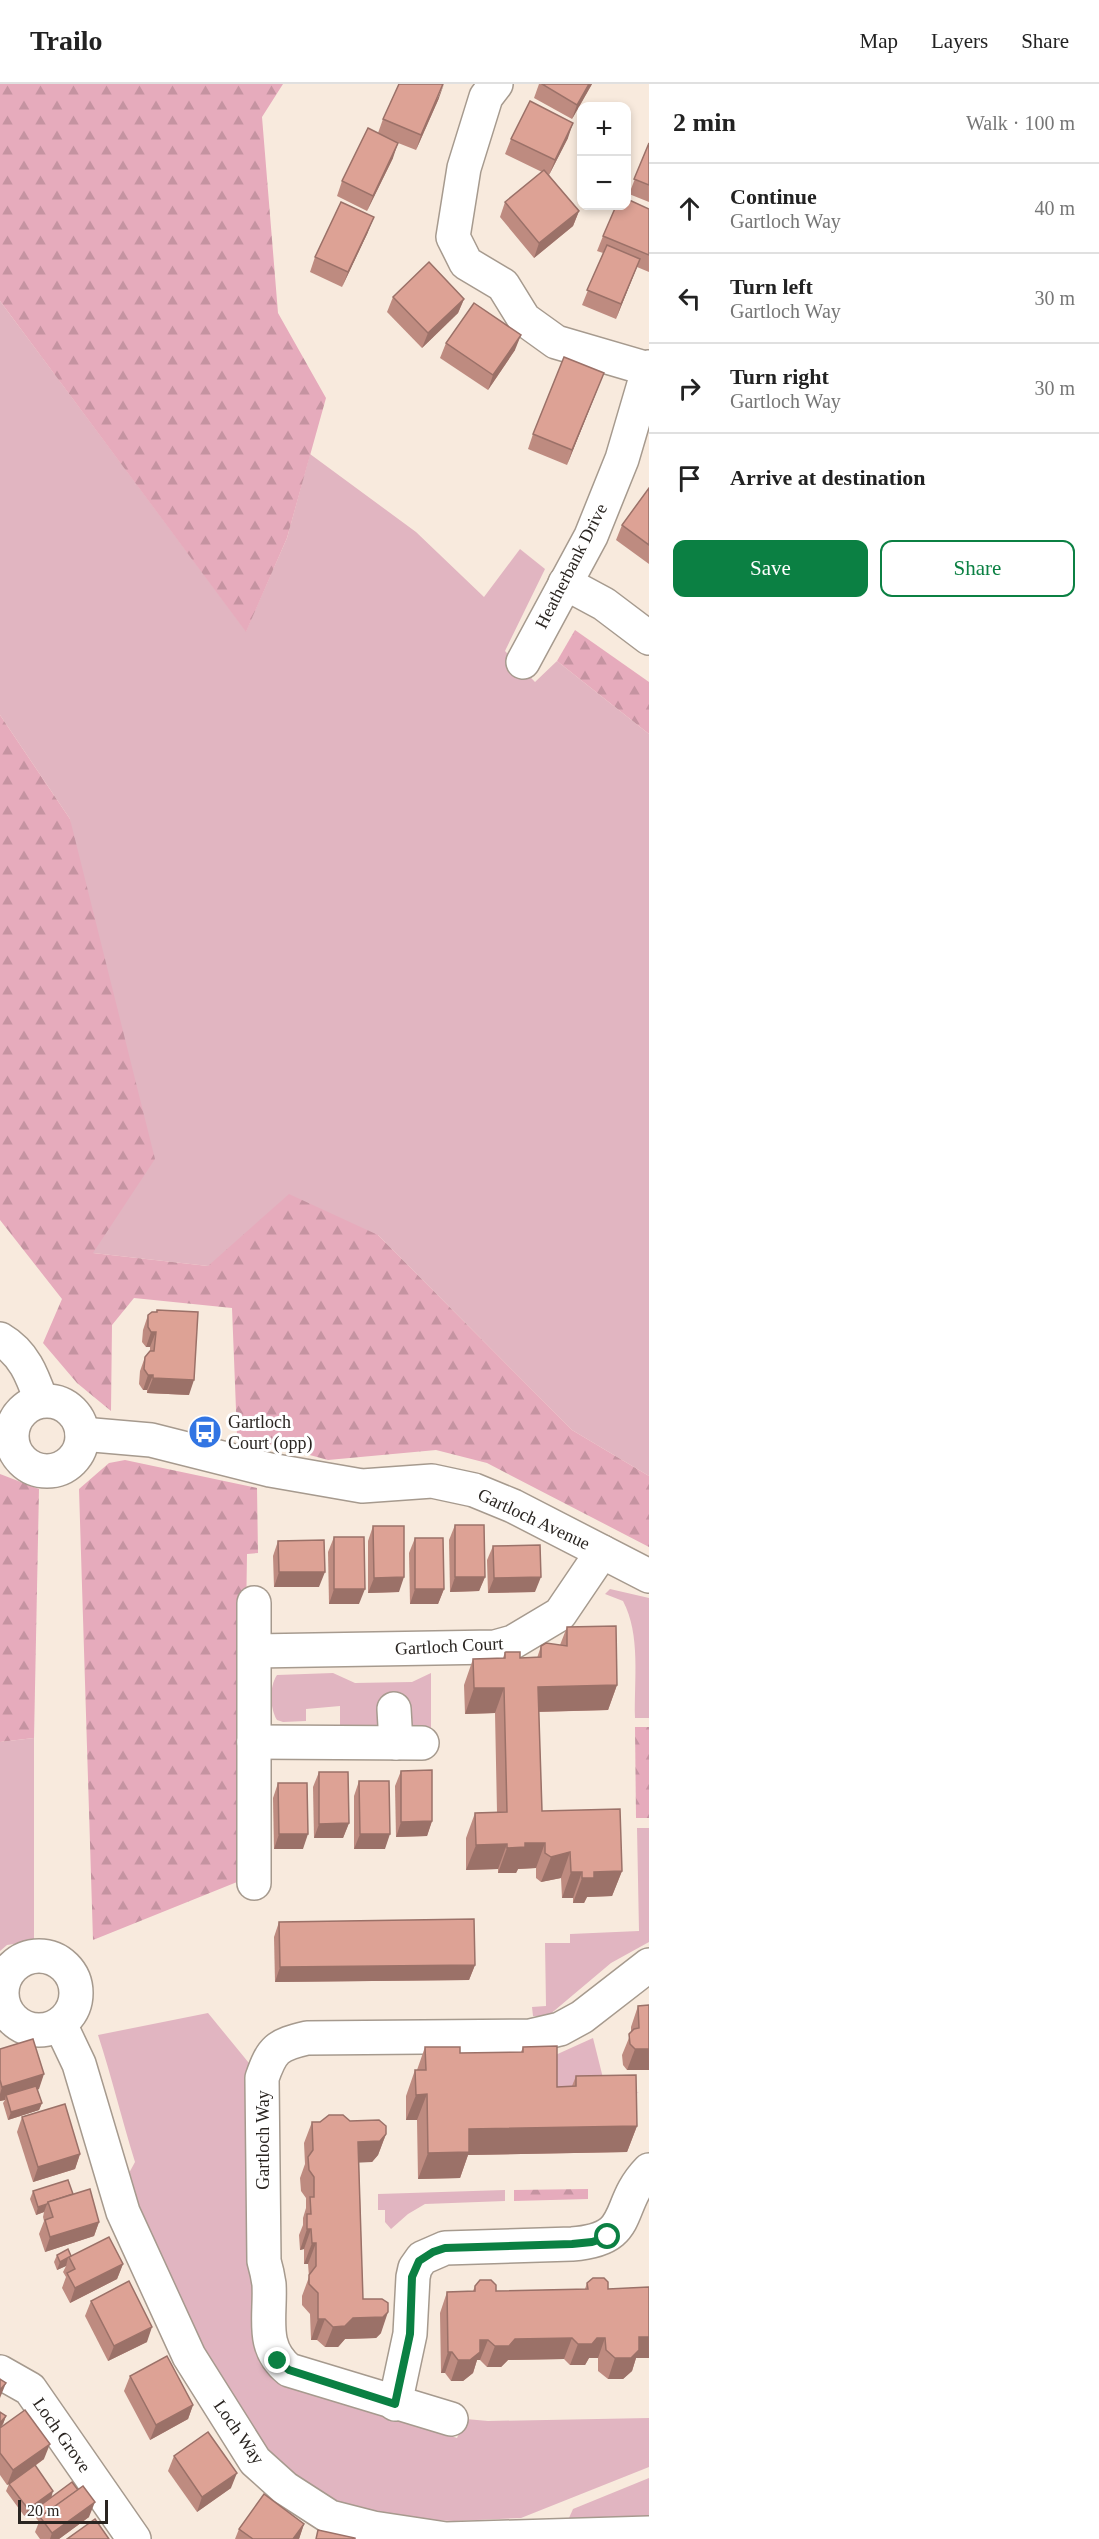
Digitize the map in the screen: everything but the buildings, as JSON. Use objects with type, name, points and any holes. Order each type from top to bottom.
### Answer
[{"type":"street","points":[[496,84],[486,97],[464,168],[453,237],[466,263],[502,285],[524,319],[556,342],[648,368]]},
{"type":"street","name":"Heatherbank Drive","points":[[523,662],[564,583],[635,463],[648,368]]},
{"type":"street","points":[[564,583],[604,604],[649,638]]},
{"type":"street","points":[[0,1339],[14,1347],[28,1367],[41,1400]]},
{"type":"street","points":[[41,1400],[56,1401],[70,1408],[79,1420],[82,1434],[77,1454],[64,1467],[44,1471],[26,1465],[16,1454],[11,1441],[12,1427],[23,1410],[28,1405],[41,1400]]},
{"type":"street","name":"Gartloch Avenue","points":[[82,1434],[151,1440],[270,1470],[362,1486],[432,1481],[474,1491],[513,1506],[649,1576]]},
{"type":"street","name":"Gartloch Court","points":[[255,1651],[495,1647],[513,1642],[560,1614],[602,1552]]},
{"type":"street","points":[[254,1603],[254,1883]]},
{"type":"street","points":[[254,1742],[409,1743],[394,1708]]},
{"type":"street","points":[[27,1957],[52,1958],[70,1972],[75,1983],[74,2006],[69,2016],[60,2025],[39,2031],[5,2020],[3,1982],[8,1971],[17,1963],[27,1957]]},
{"type":"street","name":"Gartloch Way","points":[[451,2419],[395,2404],[289,2370],[278,2361],[272,2349],[268,2329],[269,2283],[264,2249],[262,2078],[268,2059],[276,2049],[307,2038],[530,2036],[560,2029],[582,2017],[649,1965]]},
{"type":"street","name":"Loch Way","points":[[60,2025],[79,2064],[123,2212],[189,2356],[255,2461],[285,2488],[330,2517],[373,2528],[446,2539],[649,2533]]},
{"type":"street","points":[[395,2404],[410,2334],[412,2277],[419,2261],[445,2248],[572,2244],[592,2242],[608,2237],[619,2225],[633,2191],[649,2170]]},
{"type":"street","name":"Loch Grove","points":[[0,2372],[30,2389],[134,2539]]},
{"type":"shaded area","points":[[0,301],[246,631],[287,538],[310,454],[416,532],[484,597],[520,549],[545,569],[505,651],[535,682],[557,661],[649,734],[649,1476],[572,1430],[378,1235],[208,1266],[93,1253],[70,819],[0,715]]},
{"type":"shaded area","points":[[610,1589],[649,1598],[649,1718],[635,1718],[635,1658],[632,1628],[623,1601],[605,1594]]},
{"type":"shaded area","points":[[333,1673],[355,1683],[412,1682],[431,1673],[431,1756],[378,1728],[340,1730],[340,1706],[306,1709],[306,1721],[277,1720],[271,1698],[277,1675]]},
{"type":"shaded area","points":[[34,1738],[34,1941],[7,1945],[0,1951],[0,1742]]},
{"type":"shaded area","points":[[637,1828],[649,1828],[649,1942],[611,1963],[548,2016],[533,2016],[532,2007],[546,2006],[545,1943],[570,1943],[570,1934],[639,1931]]},
{"type":"shaded area","points":[[208,2013],[253,2068],[282,2381],[457,2438],[466,2419],[488,2421],[649,2418],[649,2467],[521,2518],[454,2521],[373,2517],[335,2503],[276,2462],[234,2406],[164,2272],[128,2175],[135,2162],[98,2035]]},
{"type":"shaded area","points":[[593,2038],[604,2082],[639,2093],[554,2095],[551,2057]]},
{"type":"shaded area","points":[[505,2190],[505,2201],[425,2204],[408,2214],[391,2229],[385,2222],[385,2210],[378,2210],[378,2194]]},
{"type":"shaded area","points":[[649,2478],[649,2517],[569,2518],[573,2509]]},
{"type":"green space","points":[[0,84],[283,84],[262,117],[278,313],[326,398],[287,538],[246,632],[0,301]]},
{"type":"green space","points":[[575,630],[649,682],[649,734],[557,661]]},
{"type":"green space","points":[[0,715],[70,819],[155,1159],[93,1253],[208,1266],[289,1194],[378,1235],[572,1430],[649,1476],[649,1547],[487,1463],[436,1450],[328,1460],[237,1435],[232,1308],[134,1298],[112,1325],[111,1411],[77,1383],[43,1343],[62,1299],[0,1220]]},
{"type":"green space","points":[[125,1460],[257,1488],[258,1553],[247,1554],[242,1880],[93,1940],[79,1489],[109,1463]]},
{"type":"green space","points":[[0,1474],[39,1489],[34,1738],[0,1742]]},
{"type":"green space","points":[[635,1727],[649,1727],[649,1818],[636,1818]]},
{"type":"green space","points":[[588,2189],[588,2199],[514,2201],[514,2190]]},
{"type":"place","name":"Gartloch Court (opp)","points":[[205,1432]]},
{"type":"route","points":[[278,2361],[289,2370],[395,2404],[410,2334],[412,2277],[422,2258],[445,2248],[572,2244],[592,2242],[608,2237]]}]
